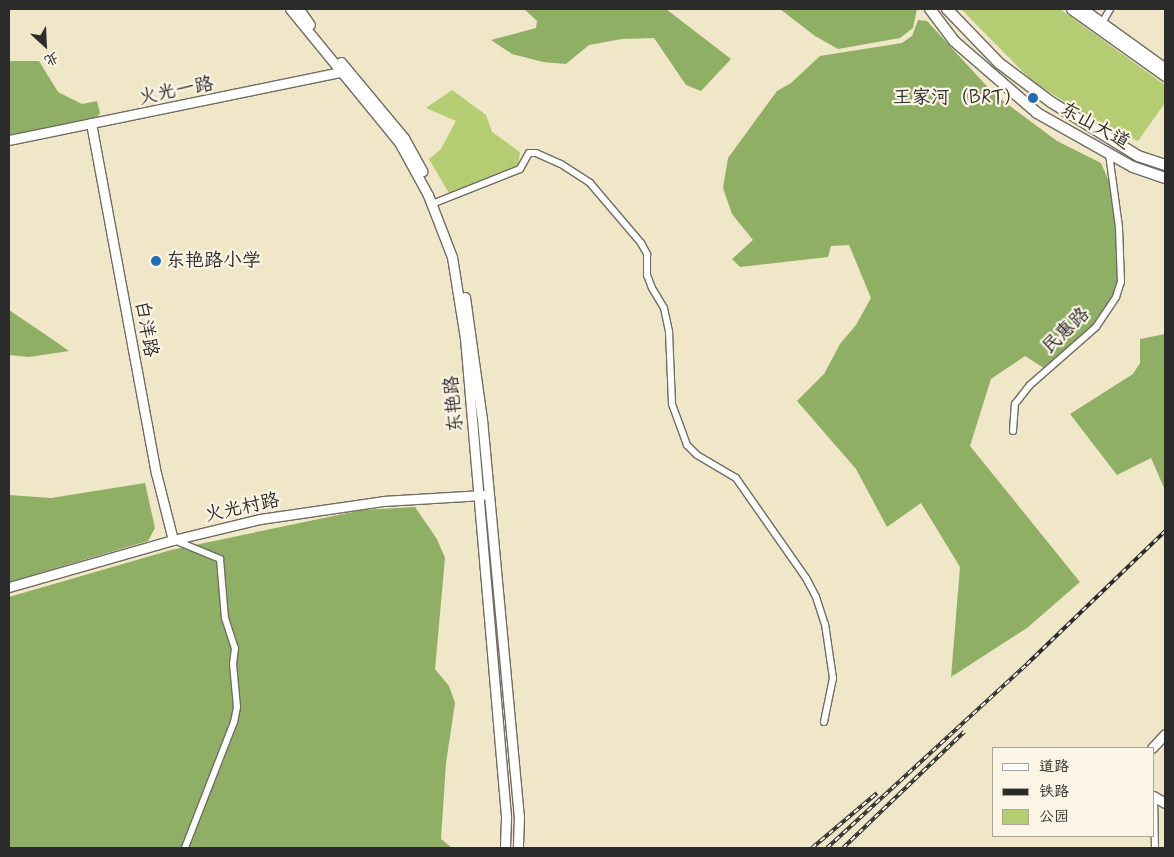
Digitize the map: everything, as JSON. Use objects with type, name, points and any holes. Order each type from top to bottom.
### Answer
[{"type":"main road","name":"东艳路","points":[[290,9],[404,138],[437,202],[457,254],[472,340],[489,495],[519,816],[518,848]]},
{"type":"main road","name":"东艳路","points":[[299,9],[399,142],[428,195],[452,257],[465,338],[506,818],[505,848]]},
{"type":"main road","name":"东山大道","points":[[930,9],[954,40],[1037,113],[1133,167],[1165,178]]},
{"type":"main road","name":"东山大道","points":[[947,9],[999,63],[1051,102],[1138,156],[1165,165]]},
{"type":"main road","points":[[1071,9],[1165,76]]},
{"type":"main road","points":[[1082,9],[1165,68]]},
{"type":"main road","name":"火光一路","points":[[9,140],[345,71]]},
{"type":"main road","name":"白洋路","points":[[91,123],[156,472],[173,540]]},
{"type":"main road","name":"火光村路","points":[[9,588],[173,540],[260,519],[325,508],[489,495]]},
{"type":"main road","points":[[1153,747],[1165,734]]},
{"type":"street","points":[[1102,22],[1110,9]]},
{"type":"street","points":[[437,202],[520,168],[529,152],[536,153],[561,164],[590,183],[641,243],[647,254],[647,275],[652,288],[664,308],[669,332],[672,404],[688,445],[697,455],[726,469],[736,478],[806,578],[816,597],[824,624],[834,678],[824,722]]},
{"type":"street","name":"民惠路","points":[[1013,431],[1014,404],[1030,385],[1096,327],[1116,297],[1121,282],[1119,236],[1109,154]]},
{"type":"street","points":[[173,540],[220,560],[225,618],[235,648],[233,664],[237,707],[234,722],[185,848]]},
{"type":"street","points":[[1154,822],[1155,848]]},
{"type":"green space","points":[[524,9],[666,9],[731,59],[701,91],[686,85],[654,38],[622,39],[589,45],[566,64],[543,62],[512,54],[491,40],[536,28],[537,21]]},
{"type":"green space","points":[[780,9],[917,9],[913,28],[900,38],[838,49],[815,36]]},
{"type":"green space","points":[[961,9],[1060,9],[1165,85],[1165,103],[1138,141],[1103,126],[1032,81]]},
{"type":"green space","points":[[918,20],[927,21],[994,94],[1057,141],[1101,163],[1114,193],[1121,282],[1096,327],[1047,370],[1025,356],[991,379],[970,446],[1080,582],[1027,628],[951,677],[960,567],[921,503],[887,527],[856,469],[797,401],[824,374],[840,344],[856,325],[871,298],[849,245],[831,246],[828,257],[740,267],[732,259],[753,240],[732,214],[723,188],[728,158],[777,91],[791,83],[820,56],[902,43],[912,36]]},
{"type":"green space","points":[[9,61],[39,61],[58,92],[82,104],[97,101],[100,113],[96,119],[9,137]]},
{"type":"green space","points":[[452,90],[486,115],[492,132],[520,152],[518,167],[450,195],[429,159],[441,149],[456,121],[426,108]]},
{"type":"green space","points":[[9,310],[69,351],[29,357],[9,355]]},
{"type":"green space","points":[[1165,334],[1165,490],[1151,458],[1117,475],[1070,414],[1133,374],[1140,363],[1140,339]]},
{"type":"green space","points":[[145,483],[155,528],[148,541],[9,582],[9,495],[51,498]]},
{"type":"green space","points":[[415,507],[437,539],[445,558],[435,669],[449,686],[455,703],[446,763],[441,839],[452,848],[9,848],[9,597],[171,550],[362,510]]},
{"type":"railway","points":[[827,848],[1027,664],[1165,531]]},
{"type":"railway","points":[[843,848],[964,732]]},
{"type":"railway","points":[[812,848],[877,793]]},
{"type":"place","name":"王家河（BRT）","points":[[1033,98]]},
{"type":"place","name":"东艳路小学","points":[[156,261]]}]
